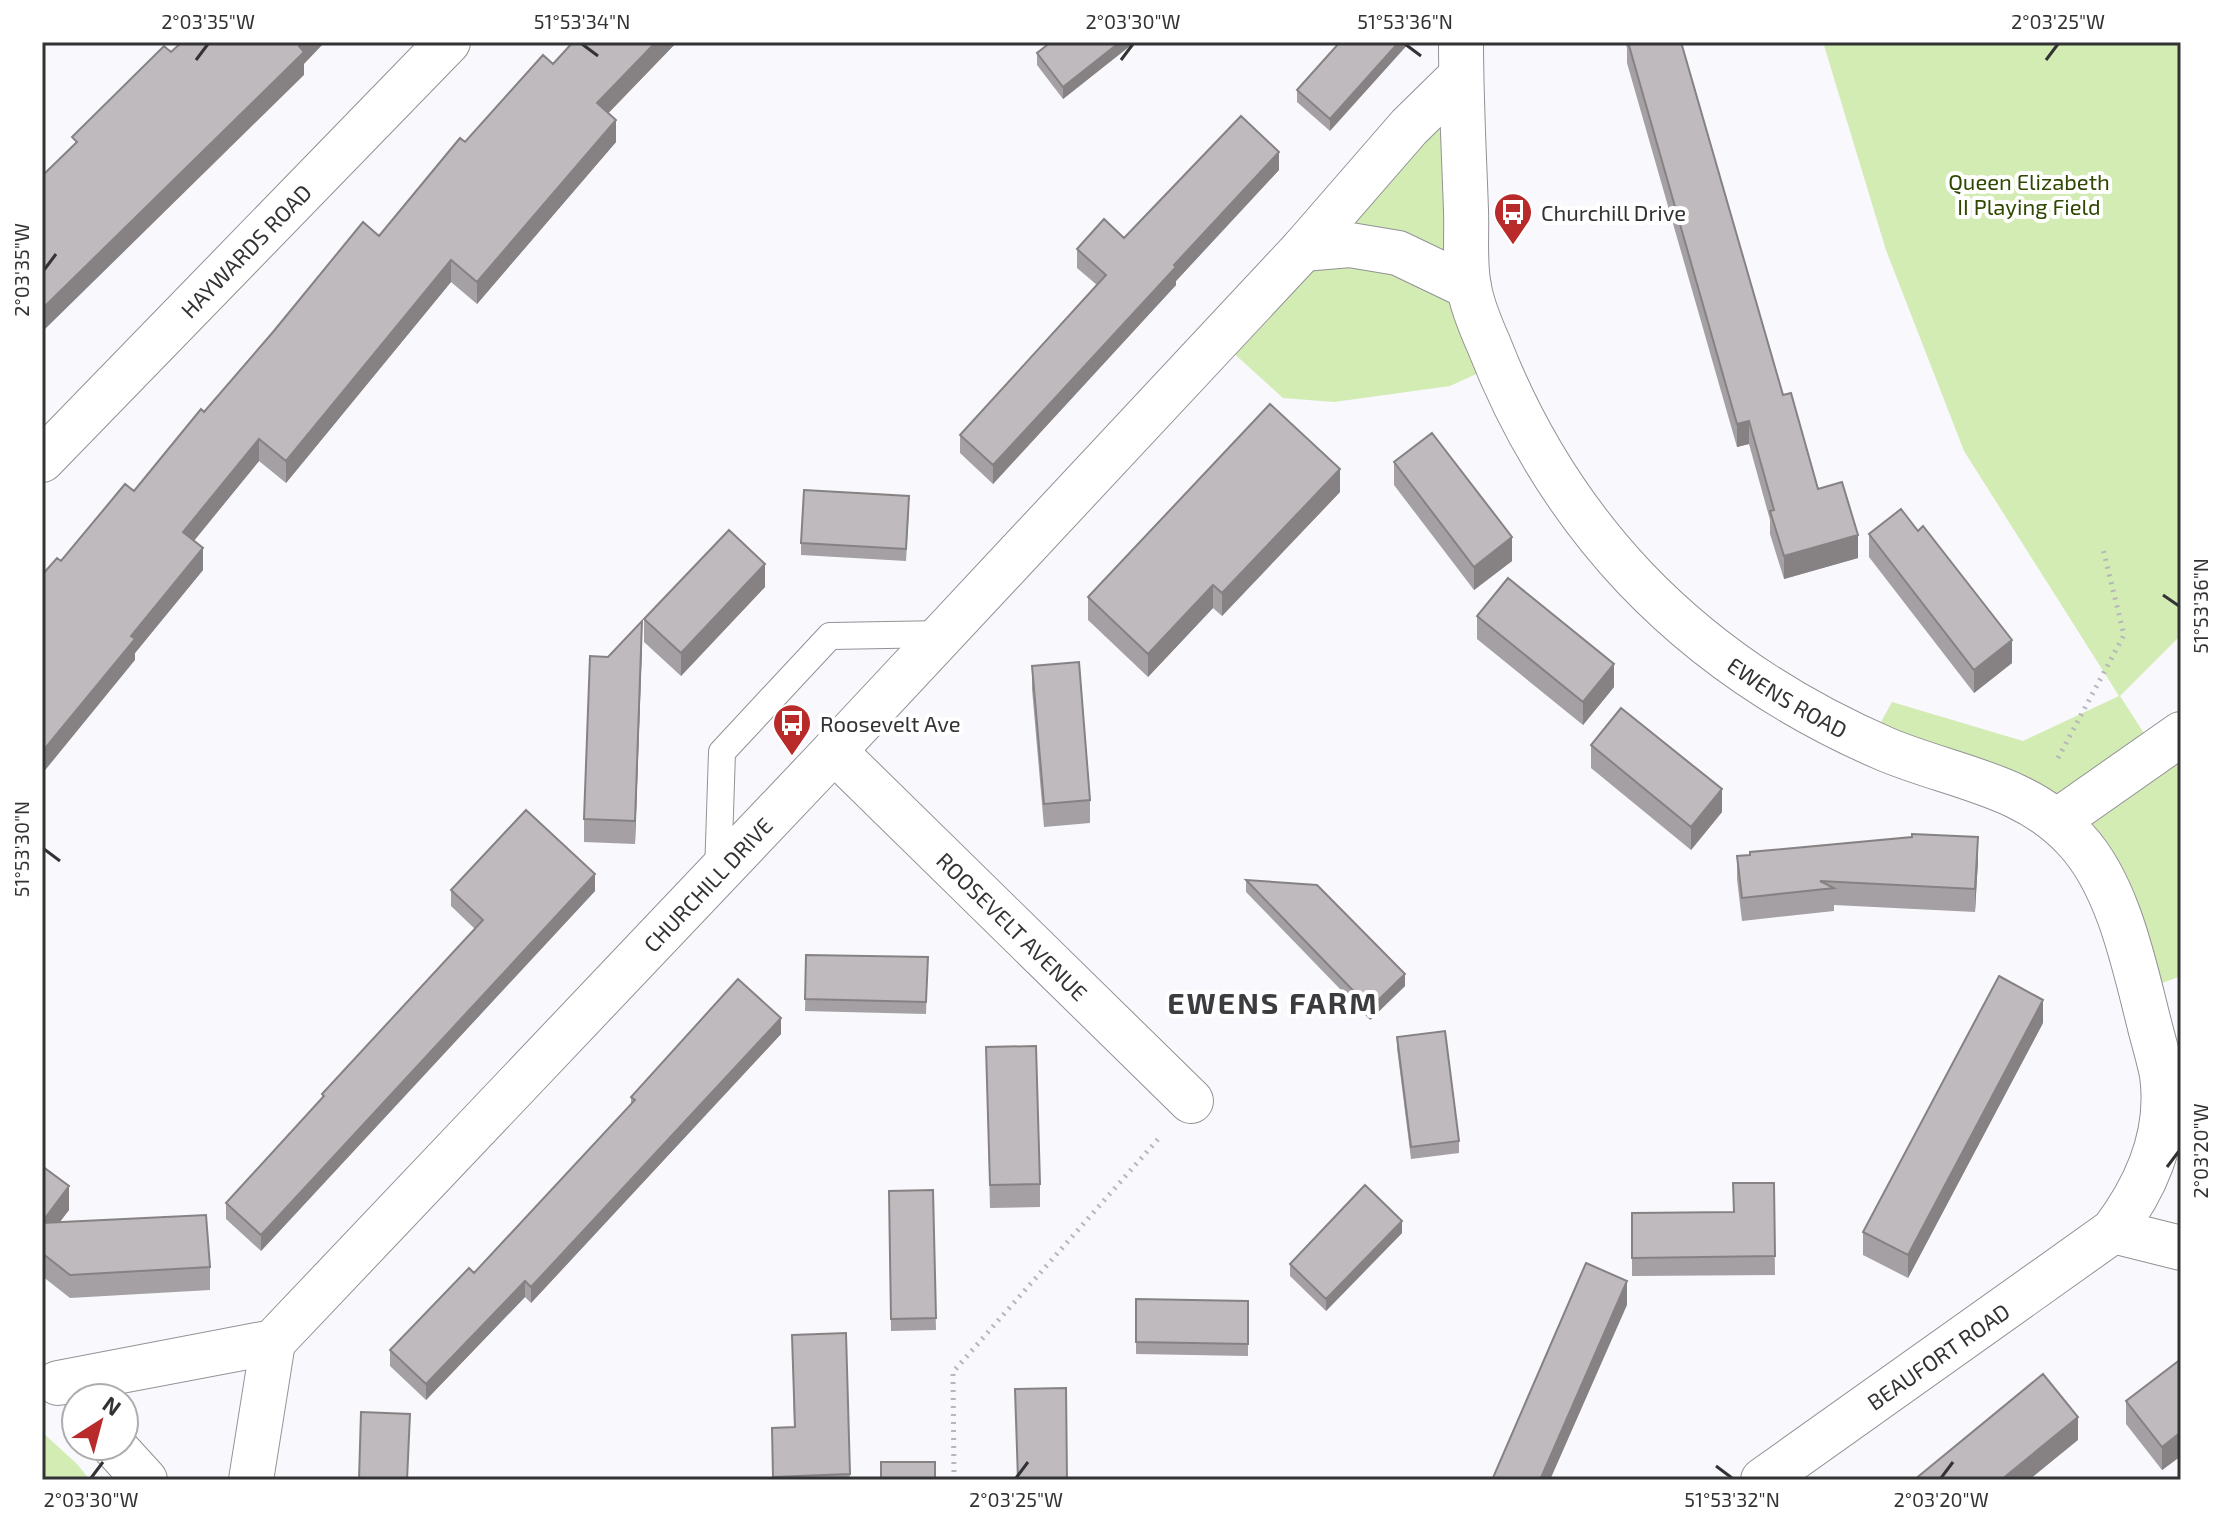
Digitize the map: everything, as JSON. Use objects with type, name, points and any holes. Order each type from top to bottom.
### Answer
[{"type":"street","name":"HAYWARDS ROAD","points":[[42,460],[448,42]]},
{"type":"street","name":"CHURCHILL DRIVE","points":[[273,1342],[834,751],[1303,249],[1409,127],[1461,59]]},
{"type":"street","name":"EWENS ROAD","points":[[1461,59],[1469,287],[1496,365],[1523,422],[1555,476],[1592,528],[1633,576],[1678,621],[1764,686],[1831,724],[1887,750],[2009,791],[2045,813],[2095,863],[2113,901],[2141,991],[2162,1074],[2163,1102],[2154,1157],[2144,1184],[2113,1231]]},
{"type":"street","points":[[1303,249],[1350,245],[1398,253],[1469,287]]},
{"type":"street","points":[[2045,813],[2181,734]]},
{"type":"street","name":"ROOSEVELT AVENUE","points":[[834,751],[1191,1101]]},
{"type":"street","points":[[2113,1231],[2181,1248]]},
{"type":"street","name":"BEAUFORT ROAD","points":[[1763,1480],[2113,1231]]},
{"type":"street","points":[[59,1387],[273,1342],[251,1480]]},
{"type":"street","points":[[129,1462],[145,1480]]},
{"type":"lane","points":[[718,874],[722,752],[830,636],[944,634]]},
{"type":"path","points":[[2045,813],[2124,635],[2103,549]]},
{"type":"path","points":[[954,1480],[953,1372],[1191,1101]]},
{"type":"green space","name":"Queen Elizabeth II Playing Field","points":[[1823,42],[2181,42],[2181,635],[2120,696],[2156,752],[2181,734],[2181,976],[2141,991],[2095,863],[1870,742],[1892,702],[2023,741],[2119,696],[1964,451],[1886,250]]},
{"type":"green space","points":[[1461,76],[1496,365],[1450,386],[1334,402],[1283,398],[1218,339]]},
{"type":"green space","points":[[42,1432],[60,1448],[60,1462],[75,1462],[90,1480],[42,1480]]},
{"type":"building","points":[[182,42],[303,42],[299,46],[304,52],[42,309],[42,176],[77,142],[72,137],[164,46],[171,52]]},
{"type":"building","points":[[573,42],[656,42],[597,103],[616,120],[477,282],[451,260],[286,461],[259,439],[183,532],[203,548],[131,636],[135,639],[42,752],[42,575],[57,558],[61,561],[125,484],[134,491],[201,409],[204,412],[273,332],[363,222],[379,236],[460,138],[465,142],[543,55],[553,64]]},
{"type":"building","points":[[1051,42],[1120,42],[1063,87],[1037,53]]},
{"type":"building","points":[[1340,42],[1399,42],[1330,119],[1297,90]]},
{"type":"building","points":[[1628,42],[1681,42],[1783,395],[1791,393],[1818,489],[1842,482],[1858,535],[1784,556],[1749,421],[1737,424]]},
{"type":"building","points":[[1241,116],[1279,152],[993,465],[960,435],[1106,275],[1077,249],[1104,219],[1124,238]]},
{"type":"building","points":[[1270,404],[1340,469],[1222,593],[1213,585],[1148,654],[1088,597]]},
{"type":"building","points":[[1432,433],[1512,537],[1474,567],[1394,462]]},
{"type":"building","points":[[804,490],[909,496],[906,549],[801,543]]},
{"type":"building","points":[[1901,509],[1918,531],[1923,526],[2012,640],[1974,670],[1869,534]]},
{"type":"building","points":[[729,530],[765,564],[681,653],[644,619]]},
{"type":"building","points":[[1508,578],[1614,664],[1583,702],[1477,616]]},
{"type":"building","points":[[642,621],[635,821],[584,819],[590,656],[608,657]]},
{"type":"building","points":[[1079,662],[1090,800],[1044,804],[1032,666]]},
{"type":"building","points":[[1621,708],[1722,789],[1691,827],[1591,745]]},
{"type":"building","points":[[526,810],[595,874],[261,1235],[226,1203],[483,920],[451,890]]},
{"type":"building","points":[[1912,834],[1978,837],[1975,889],[1820,881],[1834,888],[1742,898],[1737,856],[1750,855],[1750,852],[1912,837]]},
{"type":"building","points":[[1246,880],[1317,885],[1405,974],[1370,1008]]},
{"type":"building","points":[[806,955],[928,957],[926,1002],[805,999]]},
{"type":"building","points":[[1999,976],[2043,1000],[1908,1255],[1863,1232]]},
{"type":"building","points":[[738,979],[781,1018],[531,1287],[525,1281],[426,1384],[390,1350],[469,1268],[474,1273],[635,1100],[631,1097]]},
{"type":"building","points":[[1445,1031],[1459,1141],[1411,1147],[1397,1037]]},
{"type":"building","points":[[1036,1046],[1040,1184],[990,1185],[986,1047]]},
{"type":"building","points":[[42,1166],[69,1186],[42,1222]]},
{"type":"building","points":[[1733,1183],[1774,1183],[1775,1256],[1632,1258],[1632,1213],[1734,1212]]},
{"type":"building","points":[[1365,1185],[1402,1221],[1326,1299],[1290,1264]]},
{"type":"building","points":[[933,1190],[936,1318],[891,1319],[889,1191]]},
{"type":"building","points":[[206,1215],[210,1267],[70,1275],[42,1253],[42,1223]]},
{"type":"building","points":[[1586,1263],[1627,1281],[1540,1480],[1492,1480]]},
{"type":"building","points":[[1136,1299],[1248,1301],[1248,1344],[1136,1342]]},
{"type":"building","points":[[846,1333],[850,1474],[773,1477],[772,1428],[795,1427],[792,1335]]},
{"type":"building","points":[[2181,1359],[2181,1432],[2162,1447],[2126,1401]]},
{"type":"building","points":[[2043,1374],[2078,1417],[2001,1480],[1914,1480]]},
{"type":"building","points":[[1066,1388],[1067,1480],[1018,1480],[1015,1389]]},
{"type":"building","points":[[361,1412],[410,1414],[407,1480],[359,1480]]},
{"type":"building","points":[[881,1462],[935,1462],[935,1480],[881,1480]]},
{"type":"place","name":"Churchill Drive","points":[[1513,246]]},
{"type":"place","name":"Roosevelt Ave","points":[[792,757]]},
{"type":"district","name":"EWENS FARM","points":[[1273,1002]]}]
